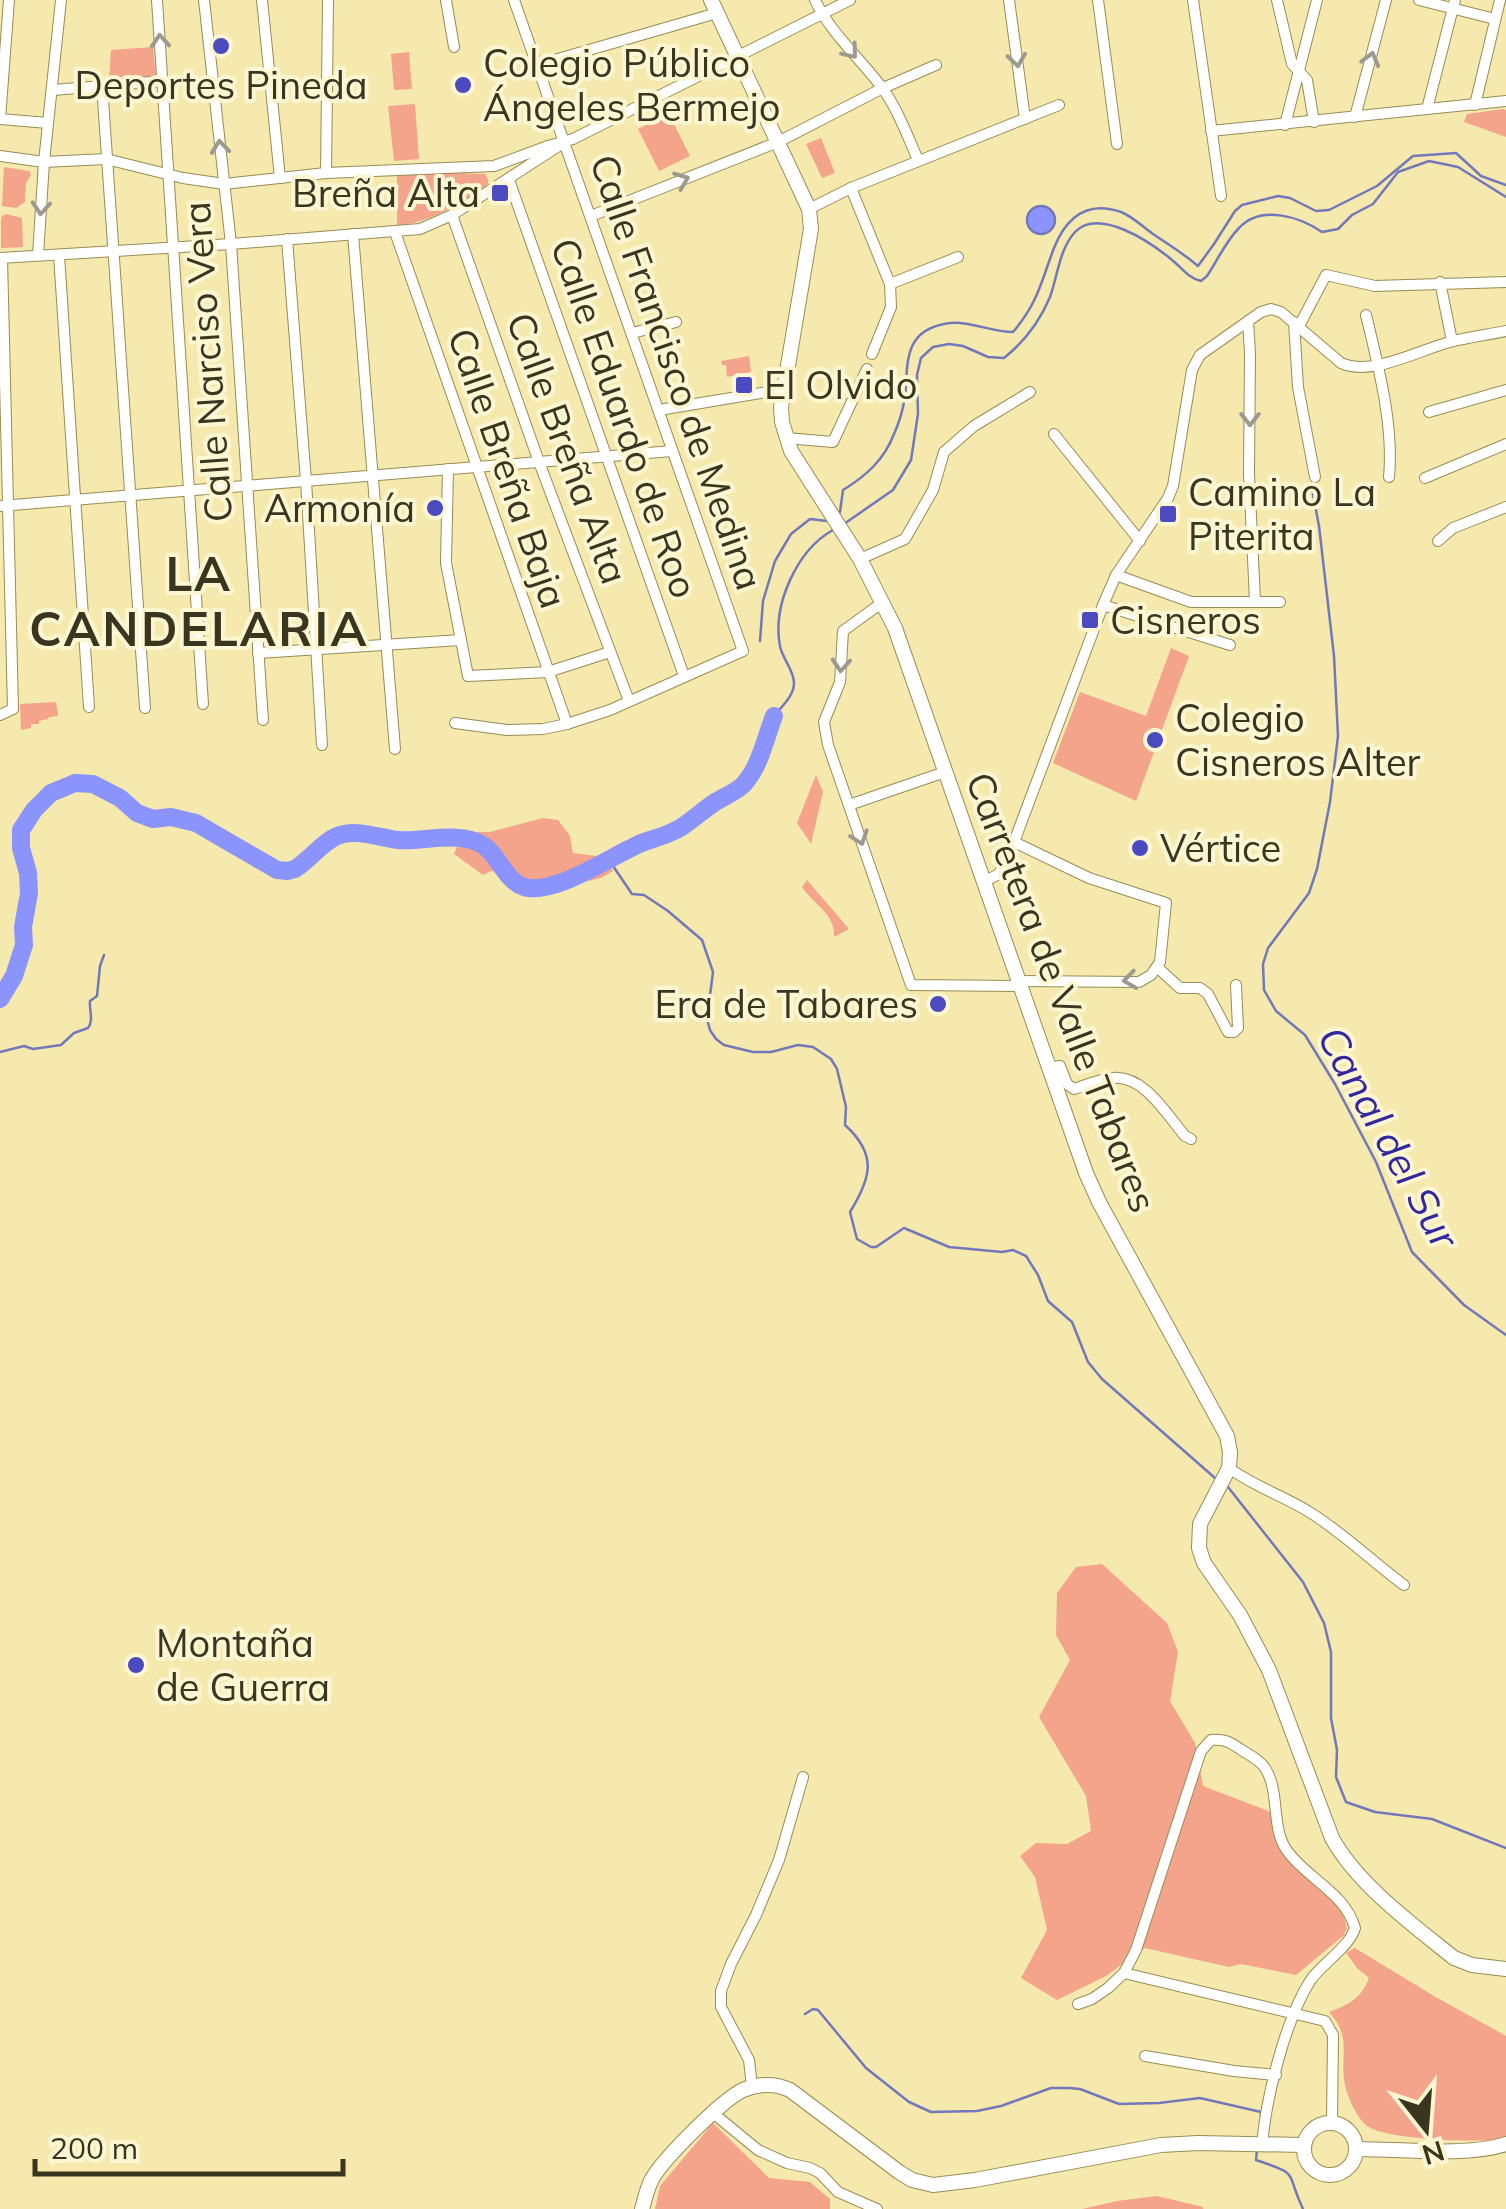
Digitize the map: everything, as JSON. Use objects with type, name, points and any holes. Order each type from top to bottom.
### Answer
[{"type":"main road","points":[[714,6],[809,209],[811,228],[781,408],[786,438]]},
{"type":"main road","name":"Carretera de Valle Tabares","points":[[786,438],[860,559],[902,646],[1086,1173],[1226,1436],[1229,1468]]},
{"type":"main road","points":[[1229,1468],[1200,1524],[1199,1548],[1204,1563],[1240,1615],[1263,1658],[1332,1838],[1360,1877],[1454,1958],[1472,1965],[1506,1968]]},
{"type":"main road","points":[[642,2209],[658,2169],[713,2113],[736,2094],[772,2085],[790,2090],[899,2172],[925,2184],[965,2181],[1161,2145],[1304,2145]]},
{"type":"main road","points":[[1332,2122],[1348,2130],[1356,2149],[1347,2169],[1329,2176],[1311,2168],[1304,2145],[1312,2130],[1332,2122]]},
{"type":"main road","points":[[1356,2149],[1463,2150],[1506,2144]]},
{"type":"street","points":[[9,0],[0,119],[48,123]]},
{"type":"street","points":[[38,255],[60,0]]},
{"type":"street","points":[[157,0],[203,704]]},
{"type":"street","name":"Calle Narciso Vera","points":[[204,0],[230,244],[263,720]]},
{"type":"street","points":[[262,0],[280,178]]},
{"type":"street","points":[[326,174],[328,0]]},
{"type":"street","points":[[446,0],[454,48]]},
{"type":"street","name":"Calle Francisco de Medina","points":[[514,0],[743,650],[684,676]]},
{"type":"street","points":[[815,0],[821,14],[882,88],[918,160]]},
{"type":"street","points":[[0,715],[13,709],[4,505],[1,258],[420,229],[452,215],[565,142],[850,0]]},
{"type":"street","points":[[1009,0],[1025,119]]},
{"type":"street","points":[[1098,0],[1118,144]]},
{"type":"street","points":[[1193,0],[1221,196]]},
{"type":"street","points":[[1276,0],[1292,64],[1307,80],[1314,122]]},
{"type":"street","points":[[1284,125],[1317,0]]},
{"type":"street","points":[[1355,117],[1386,0]]},
{"type":"street","points":[[1419,0],[1454,4],[1495,19]]},
{"type":"street","points":[[1476,105],[1500,0]]},
{"type":"street","points":[[1427,110],[1454,4]]},
{"type":"street","points":[[537,65],[714,6]]},
{"type":"street","points":[[591,216],[778,142],[936,65]]},
{"type":"street","points":[[53,90],[163,81]]},
{"type":"street","points":[[102,85],[145,708]]},
{"type":"street","points":[[1211,131],[1506,101]]},
{"type":"street","points":[[809,209],[850,188],[1059,105]]},
{"type":"street","points":[[0,156],[44,162],[106,159],[224,184],[326,174],[494,166],[565,142]]},
{"type":"street","name":"Calle Eduardo de Roo","points":[[494,166],[505,182],[684,676]]},
{"type":"street","points":[[850,188],[890,284],[891,307],[872,354]]},
{"type":"street","name":"Calle Breña Alta","points":[[452,215],[629,701]]},
{"type":"street","name":"Calle Breña Baja","points":[[394,232],[567,724]]},
{"type":"street","points":[[354,234],[395,748]]},
{"type":"street","points":[[288,240],[322,745]]},
{"type":"street","points":[[59,254],[89,707]]},
{"type":"street","points":[[890,284],[958,258]]},
{"type":"street","points":[[1316,477],[1298,387],[1296,324],[1326,275],[1375,286],[1506,282]]},
{"type":"street","points":[[1440,282],[1452,341]]},
{"type":"street","points":[[983,882],[999,874],[1014,842],[1116,576],[1173,486],[1192,370],[1200,355],[1261,312],[1271,310],[1281,312],[1341,363],[1362,369],[1452,341],[1506,331]]},
{"type":"street","points":[[1366,315],[1378,365],[1391,456],[1390,477]]},
{"type":"street","points":[[1248,321],[1255,601]]},
{"type":"street","points":[[632,333],[676,322]]},
{"type":"street","points":[[786,438],[834,442],[867,369]]},
{"type":"street","points":[[659,410],[785,388]]},
{"type":"street","points":[[1429,412],[1506,390]]},
{"type":"street","points":[[860,559],[905,539],[933,490],[944,452],[974,426],[1030,392]]},
{"type":"street","points":[[1054,434],[1140,541]]},
{"type":"street","points":[[1425,478],[1506,444]]},
{"type":"street","points":[[4,505],[672,451]]},
{"type":"street","points":[[448,470],[446,564],[468,676],[548,672],[610,652]]},
{"type":"street","points":[[1438,541],[1453,528],[1506,507]]},
{"type":"street","points":[[1116,576],[1190,602],[1280,602]]},
{"type":"street","points":[[883,602],[843,631],[840,682],[824,722],[828,746],[910,985],[1139,982],[1151,975],[1160,962],[1166,903],[1089,878],[1014,842]]},
{"type":"street","points":[[1103,605],[1230,645]]},
{"type":"street","points":[[258,654],[461,640]]},
{"type":"street","points":[[454,722],[507,730],[567,724],[684,676]]},
{"type":"street","points":[[849,805],[944,772]]},
{"type":"street","points":[[1157,967],[1180,988],[1200,988],[1208,994],[1228,1032],[1238,1028],[1236,985]]},
{"type":"street","points":[[1049,1068],[1060,1066],[1067,1084],[1074,1089],[1113,1078],[1133,1080],[1191,1139]]},
{"type":"street","points":[[1229,1468],[1250,1484],[1320,1519],[1404,1584]]},
{"type":"street","points":[[1078,2004],[1100,1995],[1124,1973],[1142,1936],[1202,1751],[1212,1740],[1228,1740],[1266,1770],[1285,1848],[1308,1874],[1338,1897],[1355,1928],[1351,1939],[1316,1973],[1294,2013],[1262,2145]]},
{"type":"street","points":[[752,2087],[749,2060],[724,2015],[721,1991],[779,1860],[804,1777]]},
{"type":"street","points":[[1124,1973],[1326,2021],[1332,2030],[1332,2122]]},
{"type":"street","points":[[1145,2056],[1276,2075]]},
{"type":"street","points":[[713,2113],[758,2150],[787,2164],[820,2173],[838,2192],[877,2209]]},
{"type":"shaded area","points":[[153,47],[156,77],[109,78],[111,50]]},
{"type":"shaded area","points":[[409,52],[412,89],[394,90],[391,54]]},
{"type":"shaded area","points":[[415,104],[419,159],[394,161],[388,106]]},
{"type":"shaded area","points":[[1503,109],[1506,137],[1464,122],[1467,114]]},
{"type":"shaded area","points":[[669,114],[690,156],[659,171],[638,129]]},
{"type":"shaded area","points":[[821,138],[835,173],[822,178],[806,144]]},
{"type":"shaded area","points":[[4,167],[29,171],[31,175],[26,183],[25,202],[16,208],[2,206]]},
{"type":"shaded area","points":[[397,171],[485,174],[488,184],[445,211],[397,226]]},
{"type":"shaded area","points":[[6,214],[22,218],[23,247],[1,248],[1,220]]},
{"type":"shaded area","points":[[749,356],[751,372],[727,377],[726,365],[721,361]]},
{"type":"shaded area","points":[[1171,648],[1189,656],[1136,801],[1053,763],[1080,692],[1146,716]]},
{"type":"shaded area","points":[[56,702],[58,716],[21,730],[20,704]]},
{"type":"shaded area","points":[[816,775],[823,792],[811,844],[797,823]]},
{"type":"shaded area","points":[[543,818],[558,820],[570,836],[573,853],[604,857],[613,871],[588,881],[535,882],[522,880],[514,873],[491,871],[483,875],[454,854],[474,832],[490,832]]},
{"type":"shaded area","points":[[807,880],[849,929],[834,937],[827,915],[802,887]]},
{"type":"shaded area","points":[[1102,1564],[1167,1623],[1178,1652],[1170,1701],[1195,1743],[1203,1786],[1271,1812],[1276,1839],[1284,1855],[1327,1894],[1343,1916],[1347,1929],[1343,1936],[1296,1975],[1241,1964],[1229,1967],[1145,1948],[1106,1976],[1057,2000],[1021,1978],[1047,1930],[1035,1877],[1020,1856],[1036,1843],[1067,1844],[1091,1831],[1086,1796],[1039,1717],[1070,1660],[1056,1635],[1057,1593],[1076,1567]]},
{"type":"shaded area","points":[[1355,1948],[1506,2036],[1506,2139],[1413,2137],[1377,2131],[1360,2118],[1345,2085],[1341,2030],[1329,2012],[1354,2000],[1369,1978],[1346,1953]]},
{"type":"shaded area","points":[[713,2123],[769,2178],[810,2182],[830,2199],[830,2209],[655,2209],[660,2186]]},
{"type":"shaded area","points":[[1157,2196],[1203,2209],[1082,2209],[1117,2201]]},
{"type":"water","points":[[1041,206],[1051,210],[1055,220],[1051,230],[1041,234],[1031,230],[1027,220],[1031,210]]},
{"type":"waterway","points":[[836,515],[840,512],[843,490],[873,466],[890,443],[903,406],[914,342],[931,328],[953,323],[1013,332],[1034,302],[1059,237],[1079,214],[1097,208],[1121,212],[1198,266],[1242,205],[1278,196],[1316,211],[1329,210],[1377,186],[1413,156],[1456,153],[1481,176],[1506,185]]},
{"type":"waterway","points":[[844,524],[893,490],[911,460],[921,358],[933,347],[949,344],[1004,358],[1025,338],[1041,314],[1065,247],[1085,225],[1097,223],[1124,230],[1151,244],[1201,281],[1234,233],[1248,221],[1258,216],[1280,215],[1322,232],[1338,229],[1352,215],[1373,204],[1398,172],[1429,161],[1458,167],[1506,197]]},
{"type":"waterway","name":"Canal del Sur","points":[[1311,484],[1334,656],[1338,736],[1317,869],[1309,893],[1268,948],[1263,964],[1264,990],[1276,1011],[1305,1035],[1335,1084],[1376,1162],[1412,1252],[1464,1305],[1506,1335]]},
{"type":"waterway","points":[[760,641],[763,601],[775,561],[791,534],[810,519],[830,519]]},
{"type":"waterway","points":[[774,716],[790,697],[794,683],[780,646],[784,597],[808,551],[833,530]]},
{"type":"waterway","points":[[0,999],[14,976],[24,945],[29,893],[21,830],[51,793],[75,783],[93,784],[153,819],[171,817],[196,823],[277,870],[295,869],[326,843],[344,834],[398,840],[462,838],[487,848],[517,884],[537,888],[568,880],[632,847],[675,831],[737,790],[754,770],[774,716]]},
{"type":"waterway","points":[[609,860],[632,894],[644,895],[702,940],[713,972],[707,1019],[716,1039],[724,1045],[753,1052],[798,1045],[813,1047],[831,1059],[846,1107],[845,1125],[867,1157],[863,1188],[850,1212],[857,1239],[876,1247],[904,1228],[949,1247],[1013,1250],[1026,1256],[1048,1301],[1072,1322],[1088,1362],[1102,1379],[1215,1478]]},
{"type":"waterway","points":[[0,1052],[24,1046],[33,1049],[61,1045],[74,1033],[88,1028],[90,1001],[97,996],[104,955]]},
{"type":"waterway","points":[[1228,1487],[1303,1582],[1324,1623],[1331,1652],[1336,1777],[1346,1802],[1375,1812],[1432,1819],[1506,1848]]},
{"type":"waterway","points":[[805,2014],[818,2010],[866,2068],[909,2102],[931,2112],[977,2111],[1051,2088],[1069,2088],[1119,2104],[1200,2098],[1261,2112],[1261,2117]]},
{"type":"waterway","points":[[1257,2150],[1256,2160],[1290,2176],[1303,2209]]},
{"type":"place","name":"Deportes Pineda","points":[[221,46]]},
{"type":"place","name":"Colegio Público Ángeles Bermejo","points":[[463,85]]},
{"type":"place","name":"Breña Alta","points":[[500,193]]},
{"type":"place","name":"El Olvido","points":[[744,385]]},
{"type":"place","name":"Armonía","points":[[435,508]]},
{"type":"place","name":"Camino La Piterita","points":[[1168,514]]},
{"type":"place","name":"Cisneros","points":[[1090,620]]},
{"type":"place","name":"Colegio Cisneros Alter","points":[[1155,740]]},
{"type":"place","name":"Vértice","points":[[1140,848]]},
{"type":"place","name":"Era de Tabares","points":[[938,1004]]},
{"type":"place","name":"Montaña de Guerra","points":[[136,1665]]},
{"type":"district","name":"LA CANDELARIA","points":[[199,600]]}]
